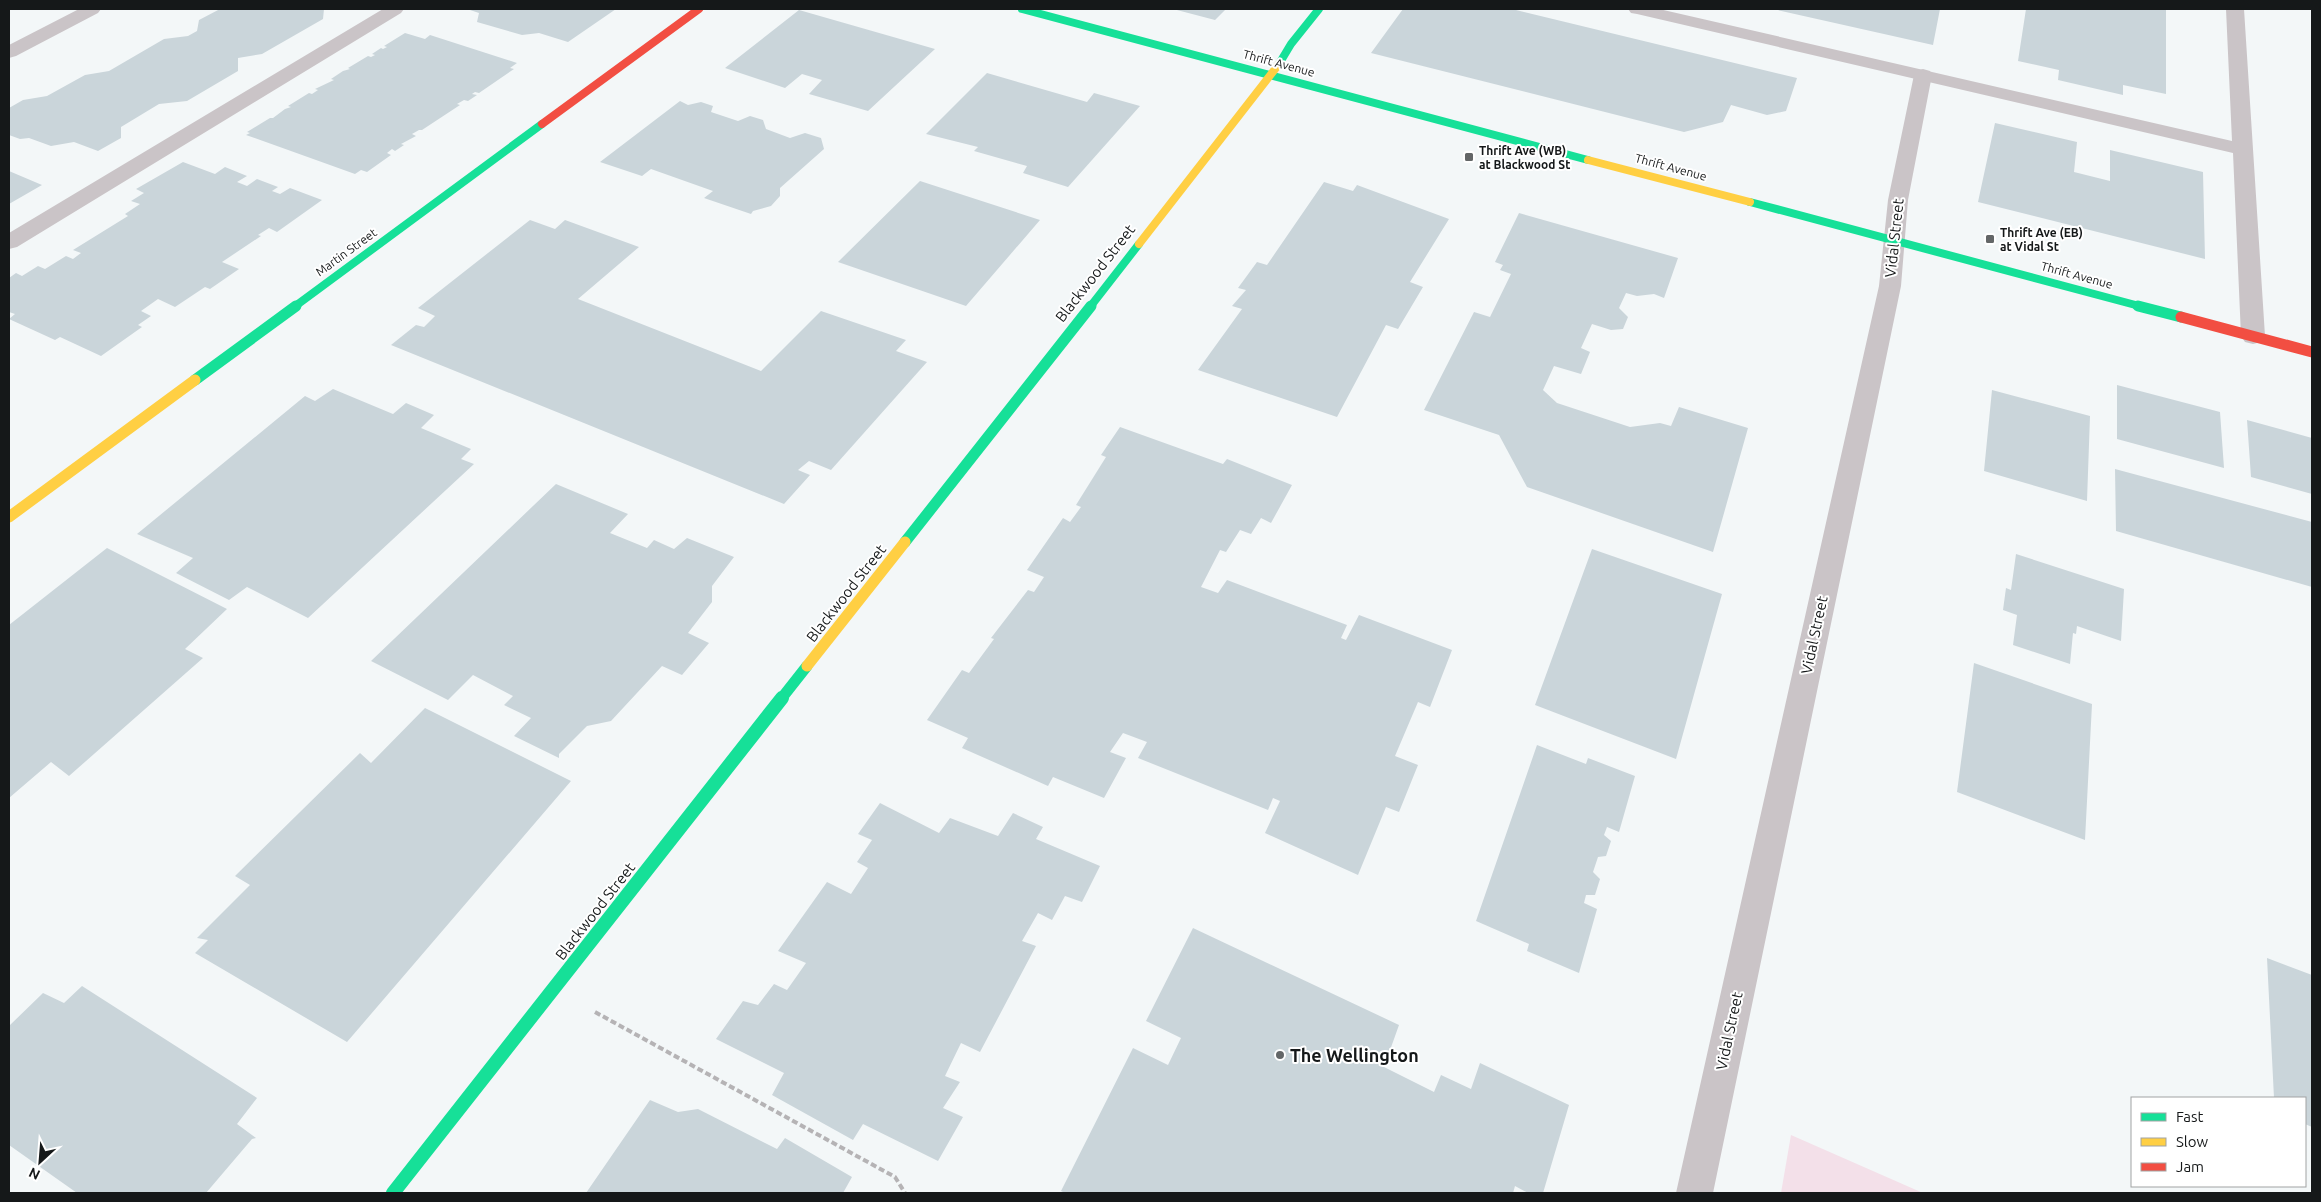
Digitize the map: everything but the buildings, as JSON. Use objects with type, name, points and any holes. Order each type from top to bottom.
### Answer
[{"type":"street","points":[[9,52],[92,9]]},
{"type":"street","points":[[9,242],[395,9]]},
{"type":"street","name":"Martin Street","points":[[9,517],[699,9]]},
{"type":"street","name":"Thrift Avenue","points":[[1022,9],[2312,352]]},
{"type":"street","name":"Blackwood Street","points":[[393,1193],[1272,75],[1292,44],[1319,9]]},
{"type":"street","points":[[1637,9],[2242,149]]},
{"type":"street","points":[[2235,9],[2253,336]]},
{"type":"street","name":"Vidal Street","points":[[1694,1193],[1890,286],[1898,200],[1923,75]]},
{"type":"path","points":[[553,988],[895,1177],[905,1193]]},
{"type":"shaded area","points":[[1791,1135],[1923,1193],[1781,1193]]},
{"type":"traffic: fast","points":[[1022,9],[1588,160]]},
{"type":"traffic: fast","points":[[1279,64],[1291,44],[1319,9]]},
{"type":"traffic: fast","points":[[195,380],[542,124]]},
{"type":"traffic: fast","points":[[1750,202],[2181,317]]},
{"type":"traffic: fast","points":[[905,542],[1139,244]]},
{"type":"traffic: fast","points":[[393,1193],[807,666]]},
{"type":"traffic: slow","points":[[1139,244],[1279,64]]},
{"type":"traffic: slow","points":[[1588,160],[1750,202]]},
{"type":"traffic: slow","points":[[9,517],[195,380]]},
{"type":"traffic: slow","points":[[807,666],[905,542]]},
{"type":"traffic: jam","points":[[542,124],[699,9]]},
{"type":"traffic: jam","points":[[2181,317],[2312,352]]},
{"type":"place","name":"Thrift Ave (WB) at Blackwood St","points":[[1469,157]]},
{"type":"place","name":"Thrift Ave (EB) at Vidal St","points":[[1990,239]]},
{"type":"place","name":"The Wellington","points":[[1280,1055]]}]
